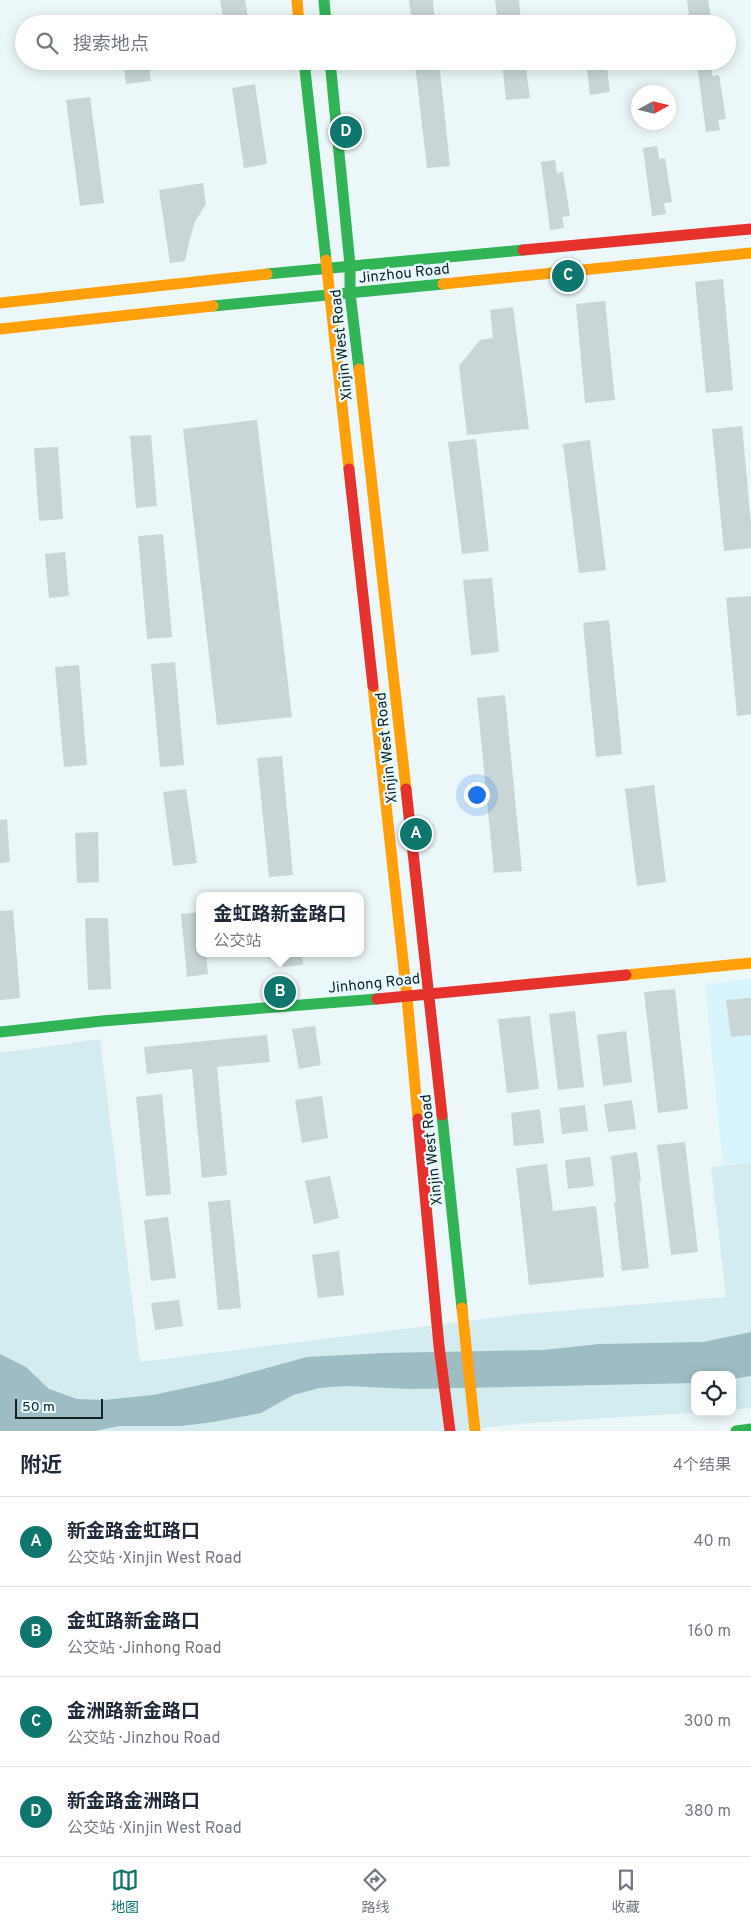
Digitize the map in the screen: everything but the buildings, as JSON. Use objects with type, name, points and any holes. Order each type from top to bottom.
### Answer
[{"type":"main road","points":[[297,0],[299,15]]},
{"type":"main road","points":[[324,0],[325,15]]},
{"type":"main road","name":"Xinjin West Road","points":[[305,70],[407,997],[439,1346],[450,1431]]},
{"type":"main road","name":"Xinjin West Road","points":[[331,70],[350,265],[350,294],[429,992],[475,1431]]},
{"type":"main road","name":"Jinzhou Road","points":[[0,303],[350,265],[751,229]]},
{"type":"main road","name":"Jinzhou Road","points":[[0,329],[329,294],[350,294],[751,253]]},
{"type":"main road","name":"Jinhong Road","points":[[0,1032],[102,1021],[407,997],[429,992],[751,963]]},
{"type":"main road","points":[[736,1431],[751,1429]]},
{"type":"shaded area","points":[[751,979],[751,1163],[723,1165],[705,984]]},
{"type":"shaded area","points":[[100,1039],[140,1362],[513,1315],[726,1297],[711,1167],[751,1163],[751,1408],[736,1410],[736,1371],[691,1371],[691,1413],[528,1423],[456,1431],[0,1431],[0,1053]]},
{"type":"shaded area","points":[[751,1332],[751,1376],[736,1378],[736,1371],[691,1371],[691,1383],[410,1389],[346,1386],[319,1388],[293,1395],[261,1413],[213,1422],[182,1426],[119,1426],[95,1431],[0,1431],[0,1354],[26,1367],[49,1389],[77,1399],[104,1400],[153,1395],[223,1380],[307,1357],[384,1353],[543,1350],[599,1344],[703,1342]]},
{"type":"traffic: fast","points":[[324,0],[325,15]]},
{"type":"traffic: fast","points":[[305,70],[326,260]]},
{"type":"traffic: fast","points":[[331,70],[350,265],[350,293],[359,369]]},
{"type":"traffic: fast","points":[[267,274],[523,250]]},
{"type":"traffic: fast","points":[[213,306],[443,284]]},
{"type":"traffic: fast","points":[[0,1032],[102,1021],[377,999]]},
{"type":"traffic: fast","points":[[442,1115],[462,1308]]},
{"type":"traffic: fast","points":[[736,1431],[751,1429]]},
{"type":"traffic: slow","points":[[297,0],[298,15]]},
{"type":"traffic: slow","points":[[443,284],[751,253]]},
{"type":"traffic: slow","points":[[326,260],[349,469]]},
{"type":"traffic: slow","points":[[0,303],[267,274]]},
{"type":"traffic: slow","points":[[0,329],[213,306]]},
{"type":"traffic: slow","points":[[359,369],[406,789]]},
{"type":"traffic: slow","points":[[373,686],[407,997],[418,1119]]},
{"type":"traffic: slow","points":[[626,975],[751,963]]},
{"type":"traffic: slow","points":[[462,1308],[475,1431]]},
{"type":"traffic: jam","points":[[523,250],[751,229]]},
{"type":"traffic: jam","points":[[349,469],[373,686]]},
{"type":"traffic: jam","points":[[406,789],[442,1115]]},
{"type":"traffic: jam","points":[[377,999],[626,975]]},
{"type":"traffic: jam","points":[[418,1119],[439,1346],[450,1431]]},
{"type":"place","name":"新金路金洲路口","points":[[346,132]]},
{"type":"place","name":"金洲路新金路口","points":[[568,276]]},
{"type":"place","name":"新金路金虹路口","points":[[416,834]]},
{"type":"place","name":"金虹路新金路口","points":[[280,992]]}]
